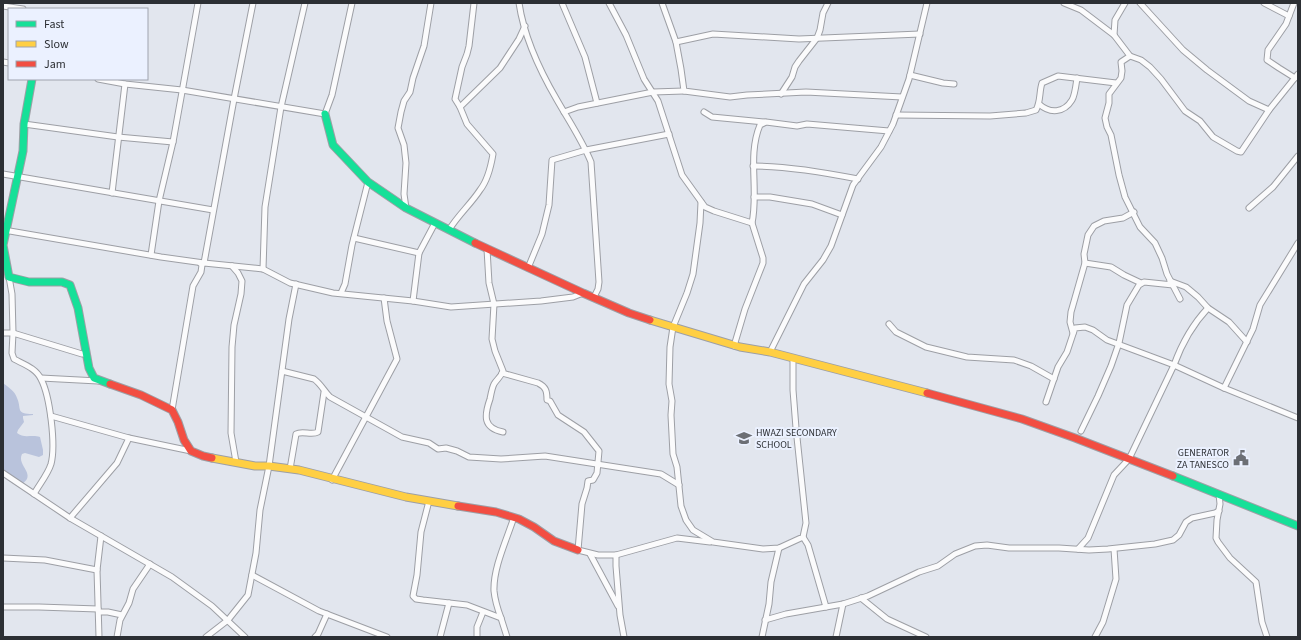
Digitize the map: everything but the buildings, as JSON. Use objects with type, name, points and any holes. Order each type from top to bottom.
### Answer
[{"type":"street","points":[[151,255],[159,201],[173,142],[198,3]]},
{"type":"street","points":[[191,451],[184,440],[172,410],[193,286],[201,272],[253,3]]},
{"type":"street","points":[[263,269],[264,214],[281,107],[305,3]]},
{"type":"street","points":[[352,3],[332,95],[325,114],[333,144],[368,182],[406,208],[487,249],[630,313],[734,346],[770,352],[1022,419],[1075,438],[1298,526]]},
{"type":"street","points":[[406,208],[404,194],[406,163],[404,145],[398,128],[404,101],[410,92],[413,78],[424,46],[431,3]]},
{"type":"street","points":[[449,230],[455,219],[481,189],[490,170],[493,154],[467,124],[460,107],[454,99],[469,46],[474,3]]},
{"type":"street","points":[[519,3],[521,19],[543,74],[586,150],[591,162],[599,282],[598,289],[594,297]]},
{"type":"street","points":[[562,3],[585,57],[597,103]]},
{"type":"street","points":[[609,3],[626,35],[644,79],[658,101],[670,134],[682,175],[705,206],[714,211],[752,223]]},
{"type":"street","points":[[662,3],[676,42],[682,69],[684,91]]},
{"type":"street","points":[[781,94],[792,77],[795,67],[817,38],[823,13],[828,3]]},
{"type":"street","points":[[770,352],[804,284],[823,260],[831,246],[853,185],[882,147],[896,115],[910,75],[927,3]]},
{"type":"street","points":[[1064,3],[1081,10],[1114,35],[1130,56],[1141,60],[1150,67],[1185,111],[1200,121],[1213,137],[1237,152],[1241,152],[1269,110],[1296,76],[1278,68],[1267,60],[1268,50],[1286,24],[1294,3]]},
{"type":"street","points":[[1114,35],[1115,20],[1125,3]]},
{"type":"street","points":[[1140,3],[1183,50],[1207,70],[1249,100],[1269,110]]},
{"type":"street","points":[[1264,3],[1289,16]]},
{"type":"street","points":[[3,6],[16,8]]},
{"type":"street","points":[[460,107],[500,68],[519,39],[524,26]]},
{"type":"street","points":[[676,42],[713,34],[799,39],[920,34]]},
{"type":"street","points":[[1130,56],[1121,62],[1121,78],[1109,94],[1109,103],[1105,118],[1111,135],[1125,197],[1134,212],[1140,227],[1155,243],[1167,274],[1180,299]]},
{"type":"street","points":[[910,75],[943,83],[954,84]]},
{"type":"street","points":[[896,115],[997,116],[1031,112],[1036,110],[1039,104],[1042,83],[1058,76],[1116,83]]},
{"type":"street","points":[[1039,104],[1044,109],[1050,111],[1059,111],[1066,107],[1073,100],[1078,78]]},
{"type":"street","points":[[32,80],[24,124],[22,151],[3,245],[5,268],[9,277],[12,294],[12,353],[14,359],[34,370],[41,378],[51,416],[52,454],[50,465],[34,494]]},
{"type":"street","points":[[103,80],[125,84],[182,90],[325,114]]},
{"type":"street","points":[[112,193],[125,84]]},
{"type":"street","points":[[564,112],[578,107],[653,92],[684,91],[730,97],[806,92],[902,97]]},
{"type":"street","points":[[704,112],[712,117],[797,126],[807,124],[889,131]]},
{"type":"street","points":[[734,346],[745,309],[764,258],[752,223],[754,213],[753,147],[760,125],[766,122]]},
{"type":"street","points":[[24,124],[118,137],[173,142]]},
{"type":"street","points":[[528,268],[542,234],[550,205],[552,160],[586,150],[670,134]]},
{"type":"street","points":[[1249,208],[1273,187],[1298,156]]},
{"type":"street","points":[[753,166],[771,166],[829,172],[858,179]]},
{"type":"street","points":[[3,174],[213,210]]},
{"type":"street","points":[[341,293],[345,284],[354,238],[368,182]]},
{"type":"street","points":[[754,197],[770,197],[812,204],[842,215]]},
{"type":"street","points":[[701,202],[692,279],[673,327],[669,384],[672,402],[670,415],[673,454],[677,467],[681,506],[686,520],[693,530],[713,542]]},
{"type":"street","points":[[1073,333],[1070,322],[1085,263],[1084,254],[1088,235],[1094,226],[1104,221],[1123,218],[1134,212]]},
{"type":"street","points":[[413,301],[419,253],[435,223]]},
{"type":"street","points":[[5,230],[202,263],[263,269],[283,280],[296,284],[341,293],[451,307],[541,301],[573,297],[583,293]]},
{"type":"street","points":[[354,238],[419,253]]},
{"type":"street","points":[[1224,388],[1253,330],[1260,305],[1298,243]]},
{"type":"street","points":[[487,249],[489,283],[494,304],[492,339],[502,373]]},
{"type":"street","points":[[1085,263],[1111,267],[1124,276],[1142,283],[1172,283],[1186,287],[1208,308],[1229,322],[1247,342]]},
{"type":"street","points":[[232,266],[242,281],[241,294],[234,325],[232,347],[231,433],[236,462]]},
{"type":"street","points":[[9,277],[29,282],[62,282],[70,285],[78,308],[91,374],[98,381]]},
{"type":"street","points":[[1081,431],[1098,396],[1119,343],[1127,304],[1139,285],[1142,283]]},
{"type":"street","points":[[206,637],[228,620],[248,595],[256,553],[260,510],[269,466],[296,284]]},
{"type":"street","points":[[332,480],[397,359],[387,321],[384,298]]},
{"type":"street","points":[[1078,549],[1088,538],[1114,475],[1129,459],[1174,365],[1183,342],[1191,328],[1208,308]]},
{"type":"street","points":[[890,324],[896,332],[926,347],[967,357],[1014,360],[1031,366],[1054,379]]},
{"type":"street","points":[[1046,402],[1058,367],[1067,352],[1075,328],[1085,327],[1107,340],[1119,343],[1174,365],[1224,388],[1298,418]]},
{"type":"street","points":[[3,333],[13,333],[86,354]]},
{"type":"street","points":[[793,359],[793,390],[796,428],[806,523],[803,537],[808,545],[826,607]]},
{"type":"street","points":[[282,371],[314,379],[330,397],[365,417],[402,437],[429,443],[438,449],[446,448],[457,451],[469,457],[501,459],[545,456],[661,474],[678,485]]},
{"type":"street","points":[[502,373],[494,384],[485,415],[486,422],[491,428],[503,432]]},
{"type":"street","points":[[502,373],[544,386],[547,391],[547,400],[550,401],[558,415],[584,432],[599,451],[597,473],[593,480],[588,481],[582,504],[578,550]]},
{"type":"street","points":[[41,378],[98,381],[141,395],[172,410]]},
{"type":"street","points":[[290,469],[296,434],[301,432],[314,434],[318,432],[324,392]]},
{"type":"street","points":[[51,416],[129,438],[191,451],[210,458],[255,466],[290,469],[332,480],[429,501],[496,512],[514,517],[534,527],[554,541],[590,554],[616,555],[677,538],[763,549],[779,548],[803,537]]},
{"type":"street","points":[[70,518],[117,463],[129,438]]},
{"type":"street","points":[[3,474],[70,518],[172,576],[228,620],[245,637]]},
{"type":"street","points":[[1219,494],[1220,504],[1216,532],[1218,542],[1234,562],[1256,582],[1262,622],[1267,637]]},
{"type":"street","points":[[429,501],[421,532],[417,575],[413,596],[416,599],[467,605],[501,618]]},
{"type":"street","points":[[765,620],[786,614],[843,604],[881,591],[919,572],[938,566],[966,548],[987,545],[1009,548],[1114,549],[1155,544],[1173,540],[1179,535],[1186,522],[1192,518],[1219,511]]},
{"type":"street","points":[[507,637],[494,591],[496,574],[514,517]]},
{"type":"street","points":[[99,637],[97,570],[101,536]]},
{"type":"street","points":[[762,637],[771,582],[779,548]]},
{"type":"street","points":[[1095,637],[1103,622],[1116,579],[1114,549]]},
{"type":"street","points":[[590,554],[619,608]]},
{"type":"street","points":[[616,555],[619,608],[624,637]]},
{"type":"street","points":[[3,558],[45,560],[97,570]]},
{"type":"street","points":[[117,637],[122,615],[129,603],[133,589],[150,564]]},
{"type":"street","points":[[252,576],[327,614],[386,637]]},
{"type":"street","points":[[861,598],[887,619],[926,637]]},
{"type":"street","points":[[440,637],[449,603]]},
{"type":"street","points":[[836,637],[843,604]]},
{"type":"street","points":[[3,607],[39,607],[98,611],[122,615]]},
{"type":"street","points":[[478,637],[476,627],[483,612]]},
{"type":"street","points":[[315,637],[318,634],[327,614]]},
{"type":"shaded area","points":[[3,383],[15,393],[21,412],[33,414],[23,416],[24,422],[17,433],[22,436],[40,437],[43,450],[43,455],[39,457],[25,453],[22,454],[21,458],[27,478],[20,485],[3,473]]},
{"type":"traffic: fast","points":[[32,80],[24,124],[23,151],[3,245],[9,277],[29,282],[62,282],[70,285],[78,308],[89,368],[94,378],[110,384]]},
{"type":"traffic: fast","points":[[325,114],[333,145],[368,182],[406,208],[475,243]]},
{"type":"traffic: fast","points":[[1173,476],[1298,526]]},
{"type":"traffic: slow","points":[[650,320],[740,347],[770,352],[927,393]]},
{"type":"traffic: slow","points":[[212,458],[255,466],[269,466],[299,470],[406,497],[458,506]]},
{"type":"traffic: jam","points":[[475,243],[583,293],[629,313],[650,320]]},
{"type":"traffic: jam","points":[[110,384],[141,395],[172,410],[184,440],[191,451],[212,458]]},
{"type":"traffic: jam","points":[[927,393],[1022,419],[1173,476]]},
{"type":"traffic: jam","points":[[458,506],[496,512],[519,519],[534,527],[554,541],[578,550]]},
{"type":"place","name":"HWAZI SECONDARY SCHOOL","points":[[744,438]]},
{"type":"place","name":"GENERATOR ZA TANESCO","points":[[1241,458]]}]
